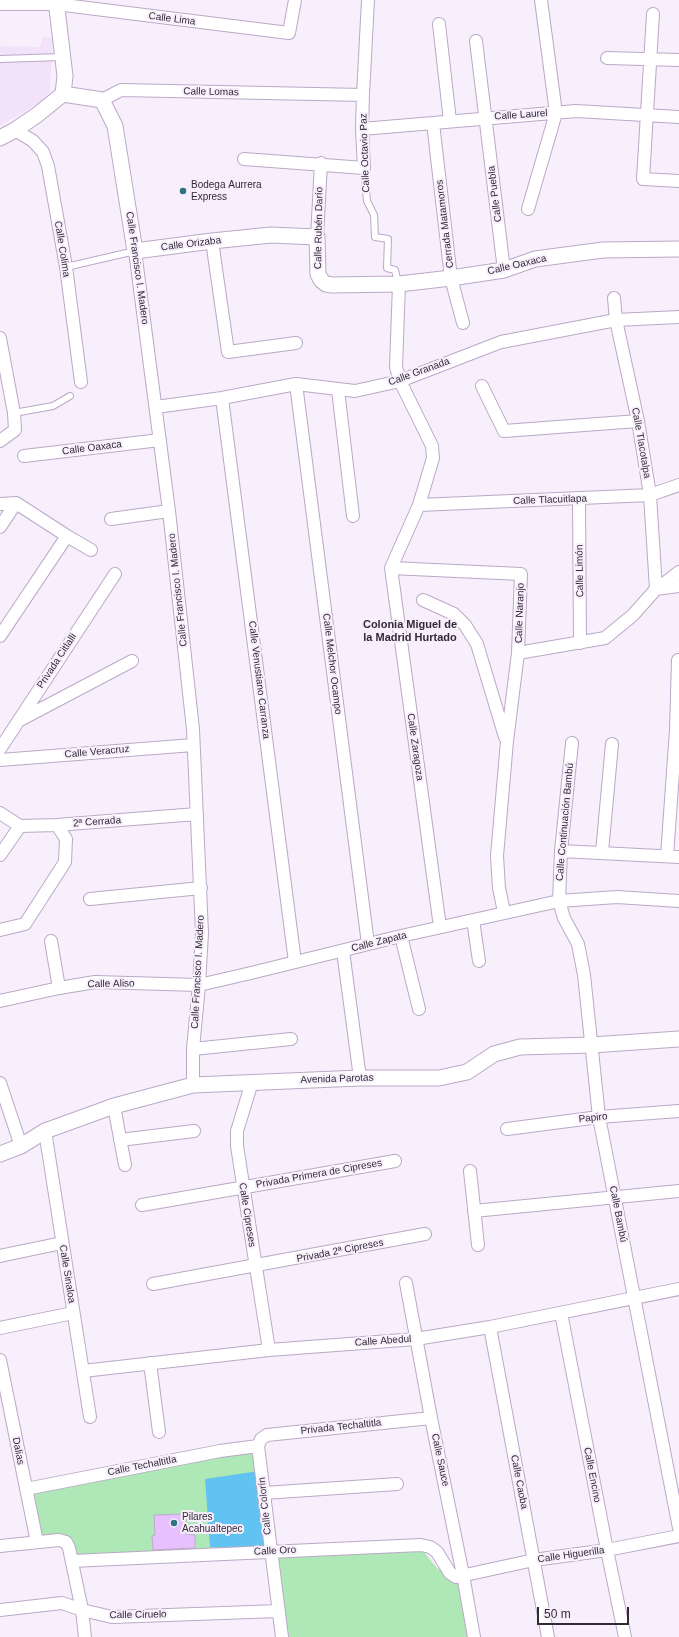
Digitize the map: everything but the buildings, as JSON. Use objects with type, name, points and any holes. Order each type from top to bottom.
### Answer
[{"type":"street","name":"Calle Lima","points":[[0,4],[56,2],[289,33],[296,0]]},
{"type":"street","name":"Calle Octavio Paz","points":[[364,168],[362,129],[368,0]]},
{"type":"street","points":[[528,209],[556,112],[541,0]]},
{"type":"street","points":[[0,138],[42,112],[63,94],[65,76],[56,2]]},
{"type":"street","points":[[653,14],[643,179],[679,181]]},
{"type":"street","points":[[439,24],[450,121]]},
{"type":"street","name":"Calle Puebla","points":[[476,41],[504,270]]},
{"type":"street","points":[[607,58],[679,60]]},
{"type":"street","name":"Calle Lomas","points":[[102,100],[121,90],[363,95]]},
{"type":"street","points":[[63,94],[102,100]]},
{"type":"street","name":"Calle Francisco I. Madero","points":[[102,100],[115,126],[135,251],[169,511],[193,745],[202,934],[193,1049],[193,1085]]},
{"type":"street","name":"Calle Laurel","points":[[362,129],[576,111],[679,117]]},
{"type":"street","name":"Cerrada Matamoros","points":[[433,123],[451,278],[463,324]]},
{"type":"street","name":"Calle Colima","points":[[15,130],[33,141],[43,152],[48,166],[66,266],[81,382]]},
{"type":"street","points":[[244,158],[364,168]]},
{"type":"street","name":"Calle Rubén Darío","points":[[321,164],[317,237],[318,274],[321,280],[326,284],[332,285]]},
{"type":"street","name":"Calle Orizaba","points":[[135,251],[271,235],[317,237]]},
{"type":"street","points":[[212,241],[228,352],[296,343]]},
{"type":"street","name":"Calle Oaxaca","points":[[332,285],[399,284],[451,278],[504,270],[536,259],[603,250],[679,249]]},
{"type":"street","points":[[390,568],[419,506],[433,458],[432,446],[400,381],[396,367],[399,284]]},
{"type":"street","name":"Calle Tlacotalpa","points":[[614,298],[616,320],[638,421],[650,495],[656,589]]},
{"type":"street","name":"Calle Granada","points":[[156,407],[222,398],[296,384],[355,391],[400,381],[501,342],[616,320],[679,318]]},
{"type":"street","points":[[0,338],[14,413],[15,430],[0,441]]},
{"type":"street","name":"Calle Melchor Ocampo","points":[[296,384],[368,944]]},
{"type":"street","points":[[482,386],[504,431],[638,421]]},
{"type":"street","points":[[338,390],[353,516]]},
{"type":"street","name":"Calle Venustiano Carranza","points":[[222,398],[295,962]]},
{"type":"street","name":"Calle Oaxaca","points":[[24,456],[160,440]]},
{"type":"street","name":"Calle Tlacuitlapa","points":[[419,506],[650,495],[679,485]]},
{"type":"street","name":"Calle Limón","points":[[579,499],[580,643]]},
{"type":"street","points":[[0,527],[16,502]]},
{"type":"street","points":[[0,504],[16,502],[91,550]]},
{"type":"street","points":[[112,519],[169,511]]},
{"type":"street","points":[[0,636],[67,536]]},
{"type":"street","name":"Calle Naranjo","points":[[390,568],[521,574],[518,653],[507,741],[497,856],[499,888],[504,912]]},
{"type":"street","name":"Calle Zaragoza","points":[[390,568],[440,927]]},
{"type":"street","points":[[518,653],[605,638],[633,615],[656,589],[679,572]]},
{"type":"street","name":"Privada Citlalli","points":[[0,749],[115,574]]},
{"type":"street","points":[[656,589],[679,586]]},
{"type":"street","points":[[423,600],[454,614],[465,625],[477,644],[507,741]]},
{"type":"street","points":[[561,851],[673,856],[678,730],[678,660]]},
{"type":"street","points":[[18,722],[132,661]]},
{"type":"street","name":"Calle Continuación Bambú","points":[[560,901],[561,851],[572,743]]},
{"type":"street","points":[[602,852],[612,744]]},
{"type":"street","name":"Calle Veracruz","points":[[0,760],[193,745]]},
{"type":"street","points":[[0,813],[20,826],[0,855]]},
{"type":"street","name":"2ª Cerrada","points":[[20,826],[58,825],[197,814]]},
{"type":"street","points":[[0,930],[25,924],[65,862],[66,839],[58,825]]},
{"type":"street","points":[[90,899],[201,888]]},
{"type":"street","name":"Calle Zapata","points":[[199,985],[251,974],[368,944],[504,912],[560,901],[617,897],[679,901]]},
{"type":"street","name":"Calle Bambú","points":[[560,901],[564,918],[578,944],[584,975],[599,1117],[679,1528]]},
{"type":"street","points":[[473,920],[479,961]]},
{"type":"street","points":[[401,936],[419,1010]]},
{"type":"street","points":[[51,941],[59,988]]},
{"type":"street","points":[[343,951],[360,1078]]},
{"type":"street","name":"Calle Aliso","points":[[0,1001],[95,982],[199,985]]},
{"type":"street","points":[[193,1049],[291,1039]]},
{"type":"street","name":"Avenida Parotas","points":[[0,1154],[21,1146],[45,1131],[114,1106],[193,1085],[360,1078],[439,1078],[467,1072],[494,1054],[520,1047],[592,1045],[679,1039]]},
{"type":"street","name":"Calle Cipreses","points":[[252,1082],[238,1131],[237,1146],[242,1188],[269,1350]]},
{"type":"street","points":[[0,1083],[21,1146]]},
{"type":"street","points":[[114,1106],[125,1165]]},
{"type":"street","name":"Papiro","points":[[507,1129],[599,1117],[679,1111]]},
{"type":"street","points":[[120,1140],[194,1130]]},
{"type":"street","name":"Calle Sinaloa","points":[[45,1131],[90,1417]]},
{"type":"street","name":"Privada Primera de Cipreses","points":[[142,1205],[396,1160]]},
{"type":"street","points":[[470,1171],[478,1246]]},
{"type":"street","points":[[474,1211],[679,1191]]},
{"type":"street","name":"Privada 2ª Cipreses","points":[[153,1284],[255,1267],[426,1234]]},
{"type":"street","points":[[0,1256],[62,1244]]},
{"type":"street","name":"Calle Sauce","points":[[406,1283],[474,1637]]},
{"type":"street","name":"Calle Abedul","points":[[83,1371],[269,1350],[416,1339],[490,1327],[679,1289]]},
{"type":"street","points":[[0,1328],[73,1313]]},
{"type":"street","name":"Calle Encino","points":[[561,1313],[625,1637]]},
{"type":"street","name":"Calle Caoba","points":[[490,1327],[548,1637]]},
{"type":"street","name":"Dalias","points":[[0,1360],[37,1542]]},
{"type":"street","points":[[150,1363],[159,1432]]},
{"type":"street","name":"Privada Techaltitla","points":[[258,1446],[261,1439],[267,1435],[431,1418]]},
{"type":"street","name":"Calle Techaltitla","points":[[26,1488],[220,1451],[258,1446]]},
{"type":"street","name":"Calle Colorín","points":[[258,1446],[282,1637]]},
{"type":"street","points":[[264,1493],[397,1484]]},
{"type":"street","name":"Calle Higuerilla","points":[[463,1575],[534,1560],[607,1550],[679,1536]]},
{"type":"street","points":[[0,1546],[59,1540],[66,1542],[69,1548],[82,1610],[85,1637]]},
{"type":"street","name":"Calle Oro","points":[[72,1561],[422,1545],[430,1547],[436,1552],[450,1573],[456,1577],[463,1575]]},
{"type":"street","name":"Calle Ciruelo","points":[[0,1610],[62,1603],[82,1610],[112,1617],[279,1611]]},
{"type":"lane","points":[[0,59],[62,57]]},
{"type":"lane","name":"Calle Octavio Paz","points":[[364,168],[367,201],[374,215],[375,237],[388,239],[387,268],[395,270],[399,284]]},
{"type":"lane","name":"Calle Orizaba","points":[[66,266],[135,251]]},
{"type":"lane","points":[[14,413],[52,406],[70,396]]},
{"type":"shaded area","points":[[43,37],[53,37],[50,91],[44,100],[0,126],[0,46],[40,47]]},
{"type":"green space","points":[[254,1450],[270,1551],[72,1561],[69,1548],[37,1542],[30,1492]]},
{"type":"green space","points":[[424,1552],[437,1568],[460,1582],[467,1637],[285,1637],[274,1553]]},
{"type":"water","points":[[259,1471],[270,1551],[210,1547],[205,1479]]},
{"type":"place","name":"Bodega Aurrera Express","points":[[183,191]]},
{"type":"place","name":"Pilares Acahualtepec","points":[[174,1523]]},
{"type":"district","name":"Colonia Miguel de la Madrid Hurtado","points":[[410,631]]}]
